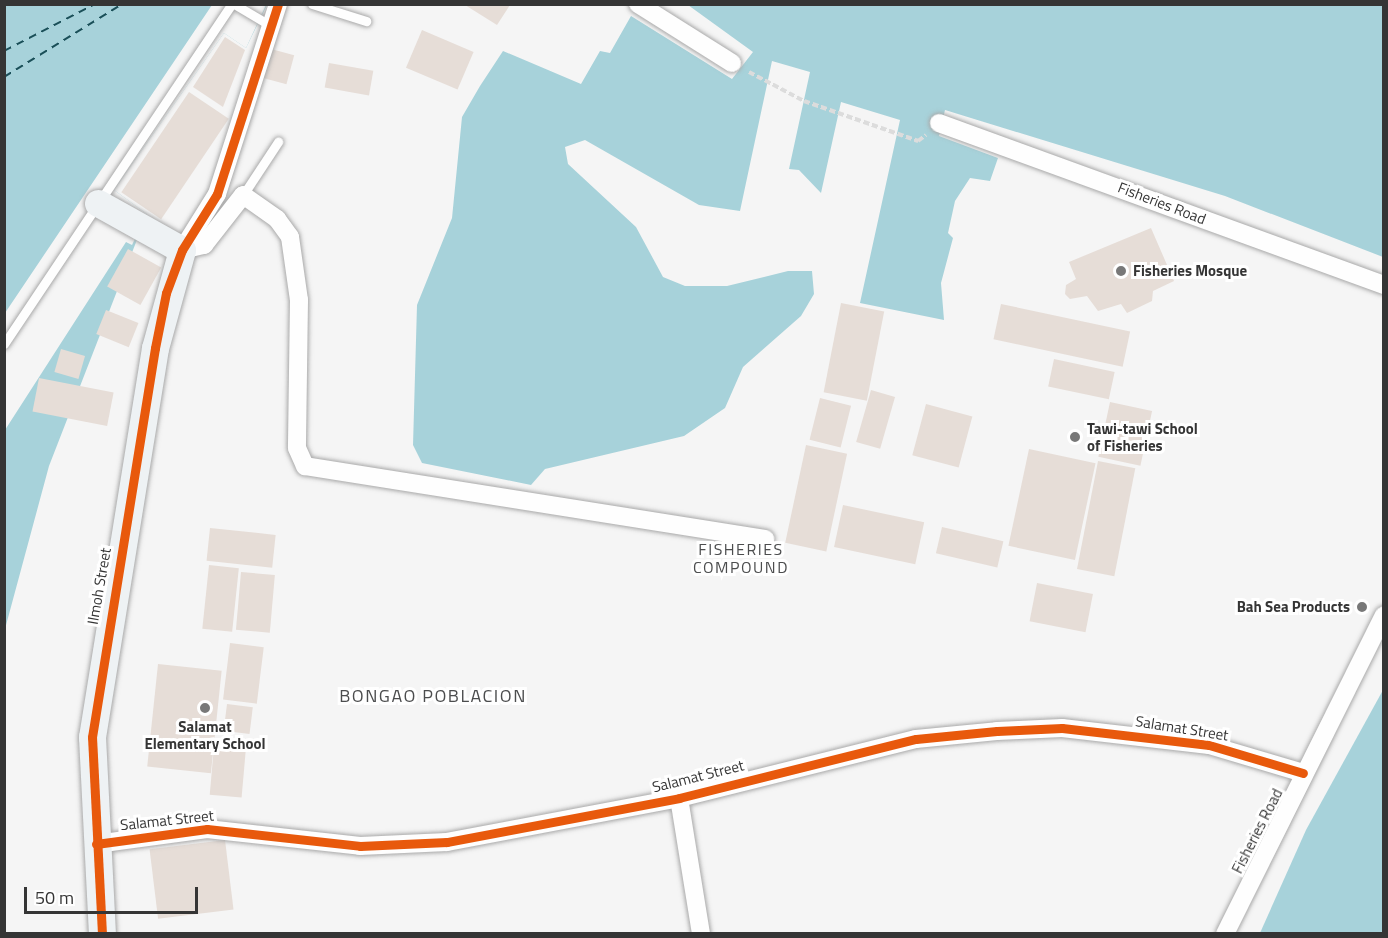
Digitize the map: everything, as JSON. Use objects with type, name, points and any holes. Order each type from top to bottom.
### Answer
[{"type":"street","points":[[182,250],[217,194],[278,4]]},
{"type":"street","points":[[638,4],[732,63]]},
{"type":"street","name":"Fisheries Road","points":[[939,123],[1383,285]]},
{"type":"street","points":[[98,203],[182,250],[204,245],[243,195],[277,219],[290,237],[299,300],[297,448],[305,466],[765,539]]},
{"type":"street","name":"Ilmoh Street","points":[[102,933],[92,737],[107,622],[131,514],[133,466],[155,348],[182,250]]},
{"type":"street","name":"Fisheries Road","points":[[1225,933],[1383,615]]},
{"type":"street","name":"Salamat Street","points":[[96,844],[207,829],[406,847],[679,798],[916,739],[1028,729],[1209,745],[1304,773]]},
{"type":"street","points":[[679,798],[701,933]]},
{"type":"lane","points":[[4,344],[233,4],[271,26]]},
{"type":"lane","points":[[312,4],[366,21]]},
{"type":"lane","points":[[243,195],[278,142]]},
{"type":"path","points":[[732,63],[802,101],[918,141],[939,123]]},
{"type":"water","points":[[5,5],[267,5],[246,48],[224,33],[114,190],[147,214],[49,466],[5,629]]},
{"type":"water","points":[[688,5],[1383,5],[1383,257],[1225,196],[945,110],[939,136],[998,158],[990,181],[970,178],[955,201],[948,233],[953,238],[941,283],[944,320],[860,303],[900,120],[841,102],[821,193],[799,170],[789,169],[810,72],[772,61],[740,211],[699,205],[585,140],[565,147],[568,164],[636,227],[663,277],[685,286],[727,286],[788,271],[812,271],[814,294],[801,316],[743,367],[725,408],[684,436],[545,469],[531,485],[422,463],[413,445],[417,305],[452,218],[462,117],[480,86],[503,51],[581,84],[600,51],[610,53],[631,16],[732,79],[753,52]]},
{"type":"water","points":[[1383,690],[1383,933],[1260,933],[1306,830]]},
{"type":"pier","points":[[212,5],[266,5],[246,48],[224,33],[114,190],[147,214],[132,245],[126,242],[5,430],[5,313]]},
{"type":"building","points":[[465,5],[510,5],[497,25]]},
{"type":"building","points":[[422,30],[474,52],[458,90],[406,68]]},
{"type":"building","points":[[225,37],[245,50],[223,107],[193,87]]},
{"type":"building","points":[[271,49],[294,55],[286,84],[263,78]]},
{"type":"building","points":[[329,63],[373,71],[369,95],[325,88]]},
{"type":"building","points":[[189,92],[229,119],[161,219],[121,192]]},
{"type":"building","name":"Fisheries Mosque","points":[[1151,228],[1174,281],[1153,291],[1152,301],[1127,313],[1121,304],[1098,311],[1087,296],[1070,299],[1065,294],[1066,285],[1076,279],[1069,262]]},
{"type":"building","points":[[128,249],[161,267],[140,305],[107,287]]},
{"type":"building","points":[[841,303],[884,311],[867,401],[824,392]]},
{"type":"building","points":[[1001,304],[1130,331],[1123,367],[994,339]]},
{"type":"building","points":[[106,310],[138,323],[129,347],[96,334]]},
{"type":"building","points":[[61,349],[85,356],[78,379],[54,372]]},
{"type":"building","points":[[1054,359],[1115,372],[1109,399],[1048,386]]},
{"type":"building","points":[[39,378],[114,393],[107,426],[33,411]]},
{"type":"building","points":[[871,390],[895,397],[880,449],[856,442]]},
{"type":"building","points":[[820,398],[851,406],[841,447],[810,440]]},
{"type":"building","points":[[1110,402],[1152,411],[1140,466],[1098,457]]},
{"type":"building","points":[[926,404],[972,416],[959,468],[912,455]]},
{"type":"building","points":[[806,445],[847,454],[826,552],[785,543]]},
{"type":"building","points":[[1029,449],[1096,463],[1075,560],[1008,546]]},
{"type":"building","points":[[1098,461],[1135,468],[1114,576],[1077,569]]},
{"type":"building","points":[[843,505],[924,522],[915,564],[834,547]]},
{"type":"building","points":[[942,527],[1003,541],[997,567],[936,553]]},
{"type":"building","points":[[210,528],[276,535],[272,568],[207,561]]},
{"type":"building","points":[[209,565],[239,568],[232,632],[202,629]]},
{"type":"building","points":[[241,572],[275,575],[270,633],[236,630]]},
{"type":"building","points":[[1037,583],[1093,594],[1086,632],[1030,621]]},
{"type":"building","points":[[230,643],[264,647],[257,704],[223,700]]},
{"type":"building","points":[[158,664],[222,671],[211,773],[147,766]]},
{"type":"building","points":[[227,704],[253,707],[250,734],[224,731]]},
{"type":"building","points":[[214,746],[246,749],[242,798],[210,795]]},
{"type":"building","points":[[225,840],[234,909],[158,919],[150,849]]},
{"type":"ferry route","points":[[4,51],[95,4]]},
{"type":"ferry route","points":[[4,77],[122,4]]},
{"type":"cycle path","points":[[102,934],[92,737],[155,348],[166,293],[182,250],[217,194],[278,4]]},
{"type":"cycle path","points":[[96,844],[207,829],[360,846],[447,842],[679,798],[916,739],[997,731],[1062,728],[1209,745],[1303,773]]},
{"type":"place","name":"Fisheries Mosque","points":[[1121,271]]},
{"type":"place","name":"Tawi-tawi School of Fisheries","points":[[1075,437]]},
{"type":"place","name":"Bah Sea Products","points":[[1362,607]]},
{"type":"place","name":"Salamat Elementary School","points":[[205,708]]},
{"type":"district","name":"FISHERIES COMPOUND","points":[[741,558]]},
{"type":"district","name":"BONGAO POBLACION","points":[[433,696]]}]
